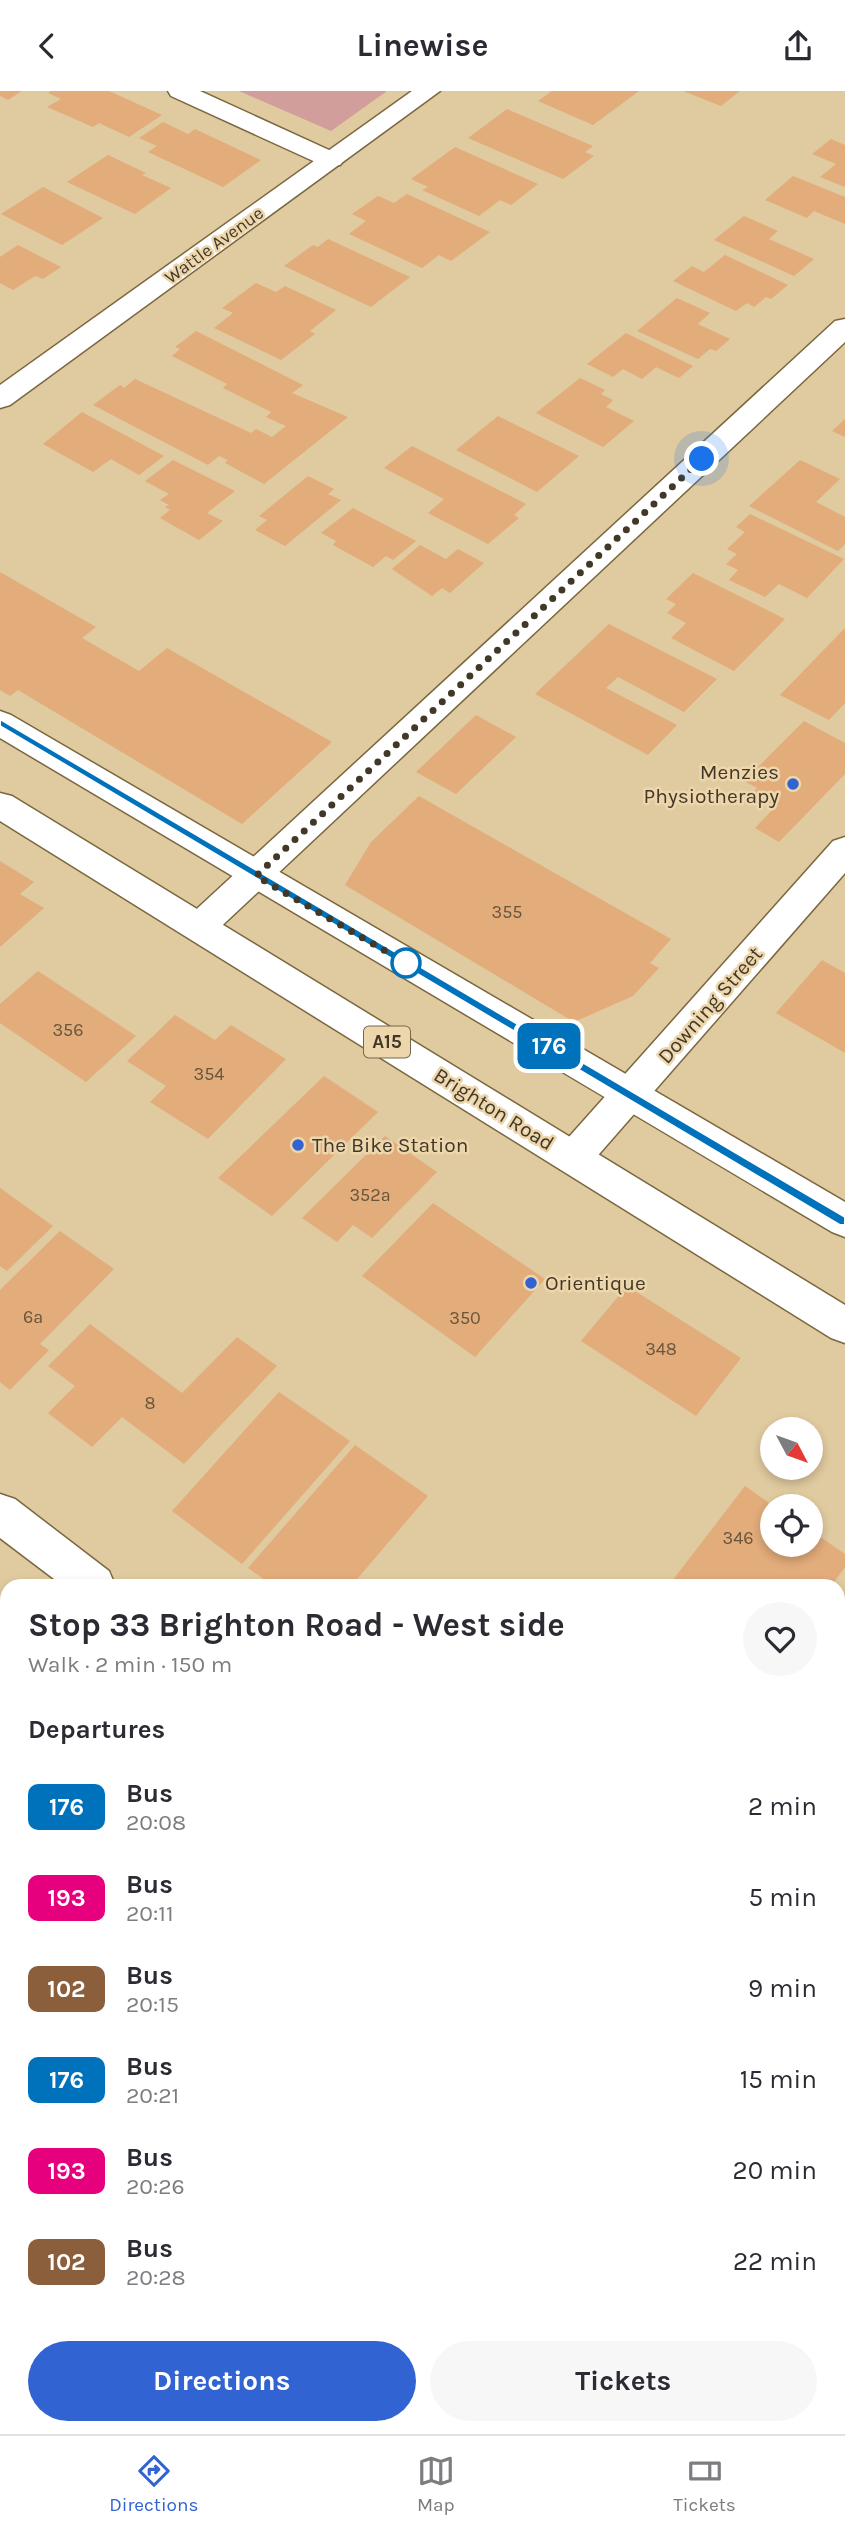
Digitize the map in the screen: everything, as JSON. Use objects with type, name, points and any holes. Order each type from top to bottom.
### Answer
[{"type":"street","points":[[180,91],[331,160]]},
{"type":"street","name":"Wattle Avenue","points":[[0,399],[428,91]]},
{"type":"street","points":[[201,926],[845,327]]},
{"type":"street","points":[[0,723],[845,1221]]},
{"type":"street","name":"Brighton Road","points":[[0,805],[201,926],[845,1326]]},
{"type":"street","name":"Downing Street","points":[[573,1158],[845,850]]},
{"type":"street","points":[[0,1513],[86,1579]]},
{"type":"shaded area","points":[[239,91],[387,91],[331,131]]},
{"type":"building","points":[[0,91],[22,91],[8,100],[0,96]]},
{"type":"building","points":[[109,91],[162,115],[129,137],[99,123],[93,127],[47,107],[61,99],[48,93]]},
{"type":"building","points":[[552,91],[639,91],[593,125],[538,101]]},
{"type":"building","points":[[683,91],[740,91],[721,106]]},
{"type":"building","points":[[507,109],[593,146],[585,152],[594,156],[563,179],[468,138]]},
{"type":"building","points":[[163,122],[188,134],[195,129],[261,160],[223,187],[148,152],[157,146],[139,138]]},
{"type":"building","points":[[831,139],[845,145],[845,187],[820,177],[836,164],[812,154]]},
{"type":"building","points":[[455,147],[538,184],[511,205],[500,200],[479,216],[422,190],[428,187],[411,179]]},
{"type":"building","points":[[108,155],[171,188],[135,214],[67,182]]},
{"type":"building","points":[[793,176],[845,197],[845,224],[814,211],[807,218],[765,200]]},
{"type":"building","points":[[43,187],[103,218],[62,245],[1,214]]},
{"type":"building","points":[[407,194],[490,232],[451,261],[439,255],[422,268],[349,234],[366,221],[352,214],[378,196],[394,203]]},
{"type":"building","points":[[744,216],[778,231],[769,239],[814,259],[794,276],[714,240]]},
{"type":"building","points":[[328,239],[410,277],[371,307],[284,266],[313,245],[318,247]]},
{"type":"building","points":[[18,245],[61,267],[43,279],[35,276],[13,290],[0,283],[0,257]]},
{"type":"building","points":[[725,255],[788,285],[771,299],[766,297],[754,307],[747,303],[736,311],[673,281],[692,266],[704,272]]},
{"type":"building","points":[[256,283],[276,292],[285,286],[336,310],[310,331],[315,334],[281,360],[214,328],[233,313],[222,308]]},
{"type":"building","points":[[677,298],[710,313],[698,324],[730,339],[716,351],[710,349],[698,359],[637,331]]},
{"type":"building","points":[[196,331],[303,385],[292,393],[348,417],[264,484],[225,463],[228,460],[219,456],[208,465],[93,405],[120,385],[124,388],[135,379],[251,433],[256,429],[272,437],[286,426],[266,417],[271,412],[223,388],[227,384],[172,356],[180,349],[175,347]]},
{"type":"building","points":[[626,333],[693,366],[679,378],[656,367],[642,379],[623,369],[613,377],[587,364]]},
{"type":"building","points":[[580,378],[605,390],[601,394],[613,400],[606,407],[634,421],[603,447],[536,413]]},
{"type":"building","points":[[82,412],[164,456],[139,475],[111,459],[93,472],[43,444]]},
{"type":"building","points":[[498,416],[579,456],[537,492],[456,450]]},
{"type":"building","points":[[845,419],[845,437],[832,431]]},
{"type":"building","points":[[412,446],[526,504],[514,515],[519,518],[488,544],[428,513],[444,499],[384,468]]},
{"type":"building","points":[[173,460],[235,491],[207,513],[223,521],[199,540],[160,518],[170,510],[165,507],[169,505],[160,500],[169,494],[145,481]]},
{"type":"building","points":[[800,460],[840,479],[816,502],[845,517],[845,544],[838,551],[749,506]]},
{"type":"building","points":[[308,476],[334,489],[328,494],[341,500],[285,546],[255,530],[267,520],[259,516]]},
{"type":"building","points":[[353,508],[416,541],[393,560],[386,556],[373,567],[333,545],[336,541],[321,533]]},
{"type":"building","points":[[750,514],[844,559],[807,598],[779,584],[765,597],[729,580],[738,570],[726,564],[737,554],[727,549],[745,532],[736,527]]},
{"type":"building","points":[[420,545],[446,559],[458,549],[484,563],[450,593],[442,588],[432,596],[392,569]]},
{"type":"building","points":[[0,572],[96,627],[82,638],[139,671],[167,648],[332,742],[242,824],[18,690],[10,696],[0,690]]},
{"type":"building","points":[[693,573],[785,619],[734,671],[671,638],[686,623],[667,613],[676,604],[666,599]]},
{"type":"building","points":[[609,624],[717,679],[684,712],[618,677],[606,688],[677,725],[648,755],[535,694]]},
{"type":"building","points":[[845,628],[845,703],[829,720],[780,695]]},
{"type":"building","points":[[476,715],[516,737],[456,794],[416,772]]},
{"type":"building","name":"Menzies Physiotherapy","points":[[804,721],[845,743],[845,774],[779,842],[755,828],[776,806],[753,793],[757,788],[744,781]]},
{"type":"building","points":[[419,796],[671,939],[650,963],[659,968],[633,996],[574,1022],[345,885],[371,842]]},
{"type":"building","points":[[0,861],[34,882],[20,894],[44,908],[0,947]]},
{"type":"building","points":[[822,960],[845,973],[845,1053],[776,1013]]},
{"type":"building","points":[[38,971],[136,1036],[86,1082],[0,1023],[0,1004]]},
{"type":"building","points":[[175,1015],[215,1040],[231,1025],[286,1059],[208,1139],[150,1102],[166,1086],[127,1061]]},
{"type":"building","name":"The Bike Station","points":[[324,1076],[378,1112],[272,1216],[218,1178]]},
{"type":"building","points":[[385,1136],[437,1172],[372,1238],[353,1225],[337,1242],[302,1218]]},
{"type":"building","points":[[0,1188],[53,1226],[7,1271],[0,1266]]},
{"type":"building","points":[[433,1203],[545,1279],[475,1357],[362,1276]]},
{"type":"building","points":[[60,1231],[114,1269],[40,1344],[49,1350],[10,1390],[0,1382],[0,1290]]},
{"type":"building","points":[[627,1286],[741,1358],[696,1416],[581,1341]]},
{"type":"building","points":[[90,1324],[182,1393],[237,1337],[277,1366],[184,1464],[122,1417],[92,1447],[48,1413],[75,1386],[48,1366]]},
{"type":"building","points":[[279,1392],[350,1441],[242,1564],[172,1511]]},
{"type":"building","points":[[355,1445],[428,1496],[357,1579],[264,1579],[248,1568]]},
{"type":"building","points":[[745,1486],[760,1496],[760,1557],[823,1557],[823,1539],[845,1554],[845,1567],[836,1579],[674,1579]]},
{"type":"bus line","name":"176","points":[[0,723],[845,1221]]},
{"type":"place","name":"Menzies Physiotherapy","points":[[793,784]]},
{"type":"place","name":"The Bike Station","points":[[298,1145]]},
{"type":"place","name":"Orientique","points":[[531,1283]]},
{"type":"route","points":[[406,963],[256,876],[702,459]]}]
